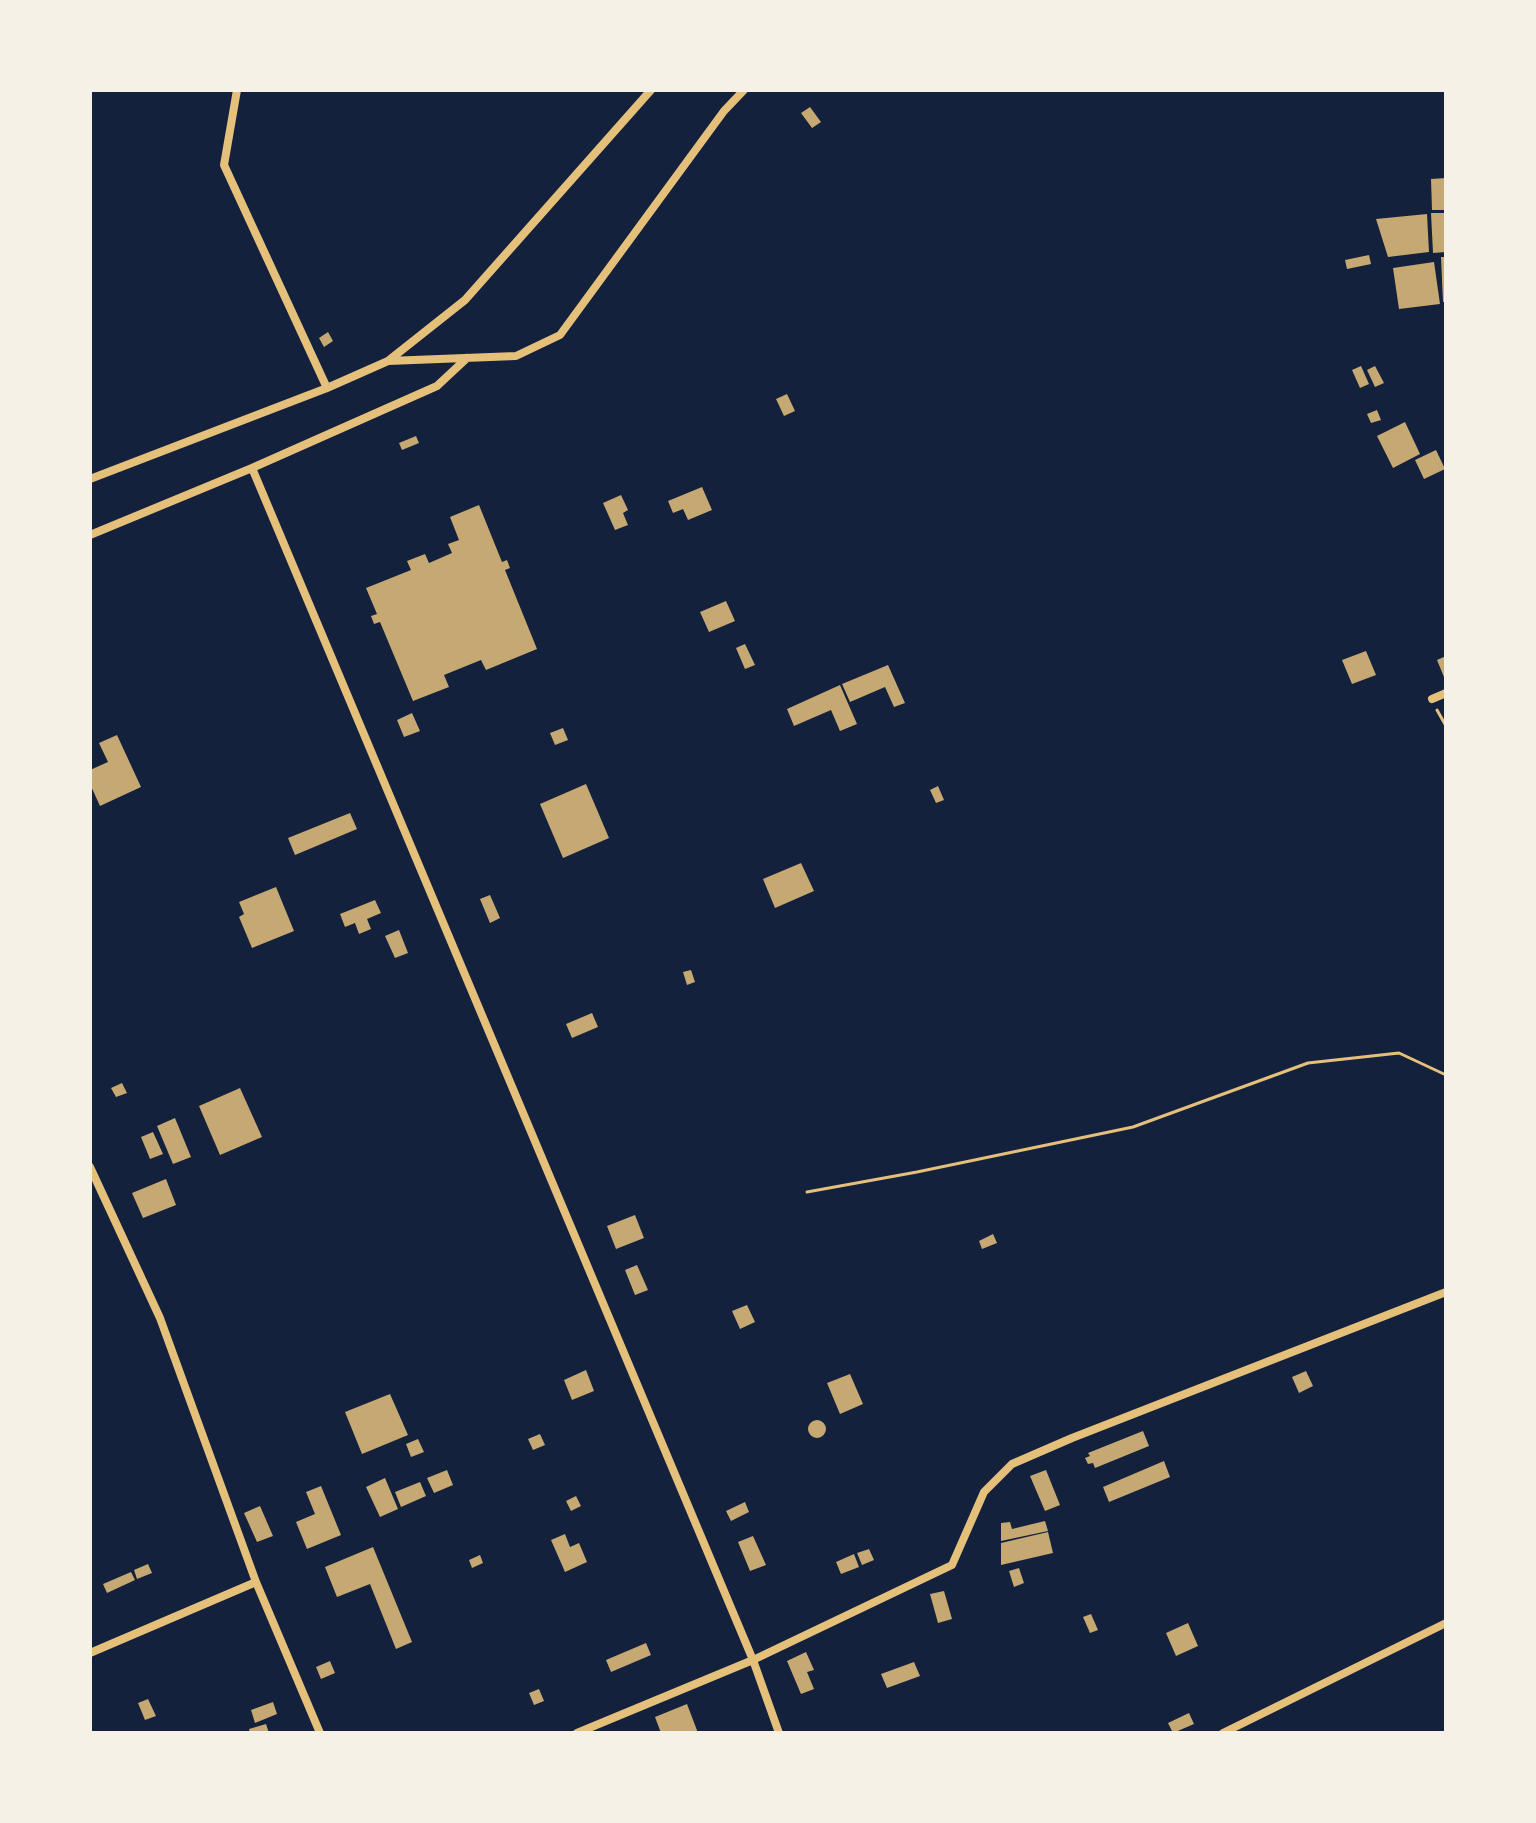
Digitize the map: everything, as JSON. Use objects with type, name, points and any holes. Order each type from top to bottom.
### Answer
[{"type":"street","points":[[237,90],[224,165],[327,388]]},
{"type":"street","points":[[90,479],[327,388],[388,361],[465,300],[651,90]]},
{"type":"street","points":[[388,361],[516,356],[560,335],[724,111],[744,90]]},
{"type":"street","points":[[90,535],[437,386],[468,358]]},
{"type":"street","points":[[252,468],[753,1660],[779,1733]]},
{"type":"street","points":[[1432,699],[1446,693]]},
{"type":"street","points":[[90,1167],[160,1318],[256,1582],[320,1733]]},
{"type":"street","points":[[577,1733],[753,1660],[952,1565],[984,1492],[1012,1464],[1446,1292]]},
{"type":"street","points":[[90,1653],[256,1582]]},
{"type":"street","points":[[1223,1733],[1446,1623]]},
{"type":"path","points":[[1432,699],[1446,726]]},
{"type":"path","points":[[807,1192],[1133,1127],[1308,1063],[1399,1053],[1446,1075]]},
{"type":"building","points":[[810,107],[821,122],[812,128],[801,113]]},
{"type":"building","points":[[1446,178],[1446,210],[1432,210],[1431,179]]},
{"type":"building","points":[[1431,213],[1446,213],[1446,252],[1433,253]]},
{"type":"building","points":[[1427,214],[1429,252],[1388,257],[1376,219]]},
{"type":"building","points":[[1369,255],[1371,264],[1347,269],[1345,260]]},
{"type":"building","points":[[1441,257],[1446,257],[1446,302],[1443,302]]},
{"type":"building","points":[[1434,262],[1440,304],[1399,309],[1393,268]]},
{"type":"building","points":[[328,332],[333,341],[324,347],[319,338]]},
{"type":"building","points":[[1361,366],[1369,384],[1360,388],[1352,370]]},
{"type":"building","points":[[1375,366],[1384,383],[1375,387],[1367,370]]},
{"type":"building","points":[[787,394],[795,411],[784,416],[776,399]]},
{"type":"building","points":[[1377,410],[1381,420],[1371,423],[1367,414]]},
{"type":"building","points":[[1405,422],[1420,454],[1393,468],[1377,436]]},
{"type":"building","points":[[416,436],[419,443],[402,450],[399,443]]},
{"type":"building","points":[[1436,450],[1445,469],[1424,479],[1415,460]]},
{"type":"building","points":[[702,487],[712,510],[688,520],[683,509],[673,513],[668,501]]},
{"type":"building","points":[[621,495],[628,510],[623,513],[628,525],[615,530],[603,503]]},
{"type":"building","points":[[479,505],[502,562],[507,560],[510,568],[505,570],[537,649],[486,670],[481,660],[444,675],[449,687],[413,701],[380,622],[374,624],[371,616],[377,614],[366,588],[411,570],[407,561],[425,554],[429,563],[452,553],[448,544],[459,540],[450,517]]},
{"type":"building","points":[[726,601],[735,621],[709,632],[700,612]]},
{"type":"building","points":[[745,644],[755,665],[745,669],[736,648]]},
{"type":"building","points":[[1366,651],[1376,675],[1352,684],[1342,660]]},
{"type":"building","points":[[1446,656],[1446,682],[1437,660]]},
{"type":"building","points":[[888,665],[905,703],[894,707],[885,687],[850,702],[842,684]]},
{"type":"building","points":[[840,685],[857,724],[840,731],[831,710],[794,726],[787,709]]},
{"type":"building","points":[[412,713],[420,731],[404,737],[397,720]]},
{"type":"building","points":[[563,728],[568,740],[555,745],[550,733]]},
{"type":"building","points":[[117,735],[141,787],[100,806],[90,784],[90,770],[108,762],[99,743]]},
{"type":"building","points":[[586,784],[609,838],[563,858],[540,804]]},
{"type":"building","points":[[938,786],[944,800],[936,803],[930,790]]},
{"type":"building","points":[[350,813],[357,829],[295,855],[288,838]]},
{"type":"building","points":[[801,863],[814,891],[775,908],[763,879]]},
{"type":"building","points":[[276,887],[294,931],[252,948],[239,917],[244,914],[239,902]]},
{"type":"building","points":[[490,895],[500,918],[490,923],[480,899]]},
{"type":"building","points":[[375,900],[381,913],[367,919],[371,929],[359,934],[355,923],[345,927],[340,914]]},
{"type":"building","points":[[399,930],[408,953],[395,958],[385,936]]},
{"type":"building","points":[[691,970],[695,982],[687,985],[683,972]]},
{"type":"building","points":[[592,1013],[598,1027],[572,1038],[566,1024]]},
{"type":"building","points":[[122,1083],[127,1093],[116,1097],[111,1088]]},
{"type":"building","points":[[240,1088],[262,1137],[220,1155],[199,1106]]},
{"type":"building","points":[[175,1118],[191,1157],[173,1164],[157,1126]]},
{"type":"building","points":[[153,1132],[163,1154],[150,1159],[141,1137]]},
{"type":"building","points":[[166,1179],[176,1205],[143,1218],[132,1193]]},
{"type":"building","points":[[635,1215],[644,1238],[616,1249],[607,1226]]},
{"type":"building","points":[[993,1234],[997,1243],[982,1249],[979,1241]]},
{"type":"building","points":[[637,1265],[648,1290],[635,1295],[625,1270]]},
{"type":"building","points":[[747,1305],[755,1322],[740,1329],[732,1311]]},
{"type":"building","points":[[586,1370],[594,1391],[572,1400],[564,1380]]},
{"type":"building","points":[[1306,1371],[1313,1386],[1299,1393],[1292,1377]]},
{"type":"building","points":[[850,1374],[863,1404],[840,1414],[827,1383]]},
{"type":"building","points":[[390,1394],[408,1435],[362,1454],[345,1412]]},
{"type":"building","points":[[817,1420],[826,1429],[817,1438],[808,1429]]},
{"type":"building","points":[[1143,1431],[1149,1446],[1095,1468],[1093,1463],[1088,1464],[1085,1458],[1090,1456],[1088,1453]]},
{"type":"building","points":[[540,1434],[545,1445],[533,1450],[528,1439]]},
{"type":"building","points":[[418,1439],[424,1452],[411,1457],[406,1444]]},
{"type":"building","points":[[1164,1461],[1170,1477],[1109,1502],[1103,1487]]},
{"type":"building","points":[[447,1470],[453,1485],[434,1493],[427,1478]]},
{"type":"building","points":[[1046,1470],[1060,1505],[1045,1511],[1030,1476]]},
{"type":"building","points":[[385,1478],[398,1509],[380,1517],[366,1487]]},
{"type":"building","points":[[420,1482],[426,1496],[401,1507],[395,1492]]},
{"type":"building","points":[[321,1486],[341,1535],[307,1549],[296,1522],[315,1514],[306,1492]]},
{"type":"building","points":[[576,1496],[581,1506],[571,1511],[566,1501]]},
{"type":"building","points":[[745,1502],[749,1512],[731,1521],[726,1511]]},
{"type":"building","points":[[260,1506],[273,1536],[257,1542],[244,1513]]},
{"type":"building","points":[[1045,1521],[1048,1531],[1001,1541],[1001,1523],[1010,1522],[1012,1529]]},
{"type":"building","points":[[1048,1532],[1053,1553],[1001,1565],[1001,1543]]},
{"type":"building","points":[[565,1534],[570,1547],[579,1543],[587,1562],[565,1572],[551,1540]]},
{"type":"building","points":[[753,1536],[766,1565],[750,1571],[738,1542]]},
{"type":"building","points":[[373,1547],[412,1642],[396,1649],[370,1584],[337,1597],[325,1567]]},
{"type":"building","points":[[869,1549],[874,1560],[862,1565],[857,1553]]},
{"type":"building","points":[[854,1554],[859,1567],[841,1574],[836,1562]]},
{"type":"building","points":[[480,1555],[483,1563],[472,1568],[469,1560]]},
{"type":"building","points":[[148,1564],[152,1573],[137,1579],[134,1570]]},
{"type":"building","points":[[1019,1568],[1024,1583],[1014,1587],[1009,1571]]},
{"type":"building","points":[[131,1572],[135,1580],[107,1593],[103,1584]]},
{"type":"building","points":[[944,1591],[952,1619],[938,1623],[930,1594]]},
{"type":"building","points":[[1091,1614],[1098,1630],[1090,1633],[1083,1617]]},
{"type":"building","points":[[1188,1623],[1198,1646],[1176,1656],[1166,1633]]},
{"type":"building","points":[[646,1643],[651,1655],[611,1672],[606,1660]]},
{"type":"building","points":[[806,1652],[814,1670],[807,1672],[814,1689],[801,1694],[787,1661]]},
{"type":"building","points":[[330,1661],[335,1673],[321,1679],[316,1667]]},
{"type":"building","points":[[914,1662],[920,1676],[887,1688],[881,1674]]},
{"type":"building","points":[[539,1689],[544,1701],[534,1705],[529,1693]]},
{"type":"building","points":[[148,1699],[156,1716],[145,1720],[138,1703]]},
{"type":"building","points":[[273,1702],[277,1714],[255,1723],[251,1710]]},
{"type":"building","points":[[687,1704],[698,1733],[661,1733],[655,1717]]},
{"type":"building","points":[[1189,1713],[1194,1724],[1173,1733],[1168,1723]]},
{"type":"building","points":[[266,1724],[269,1733],[250,1733],[249,1729]]}]
